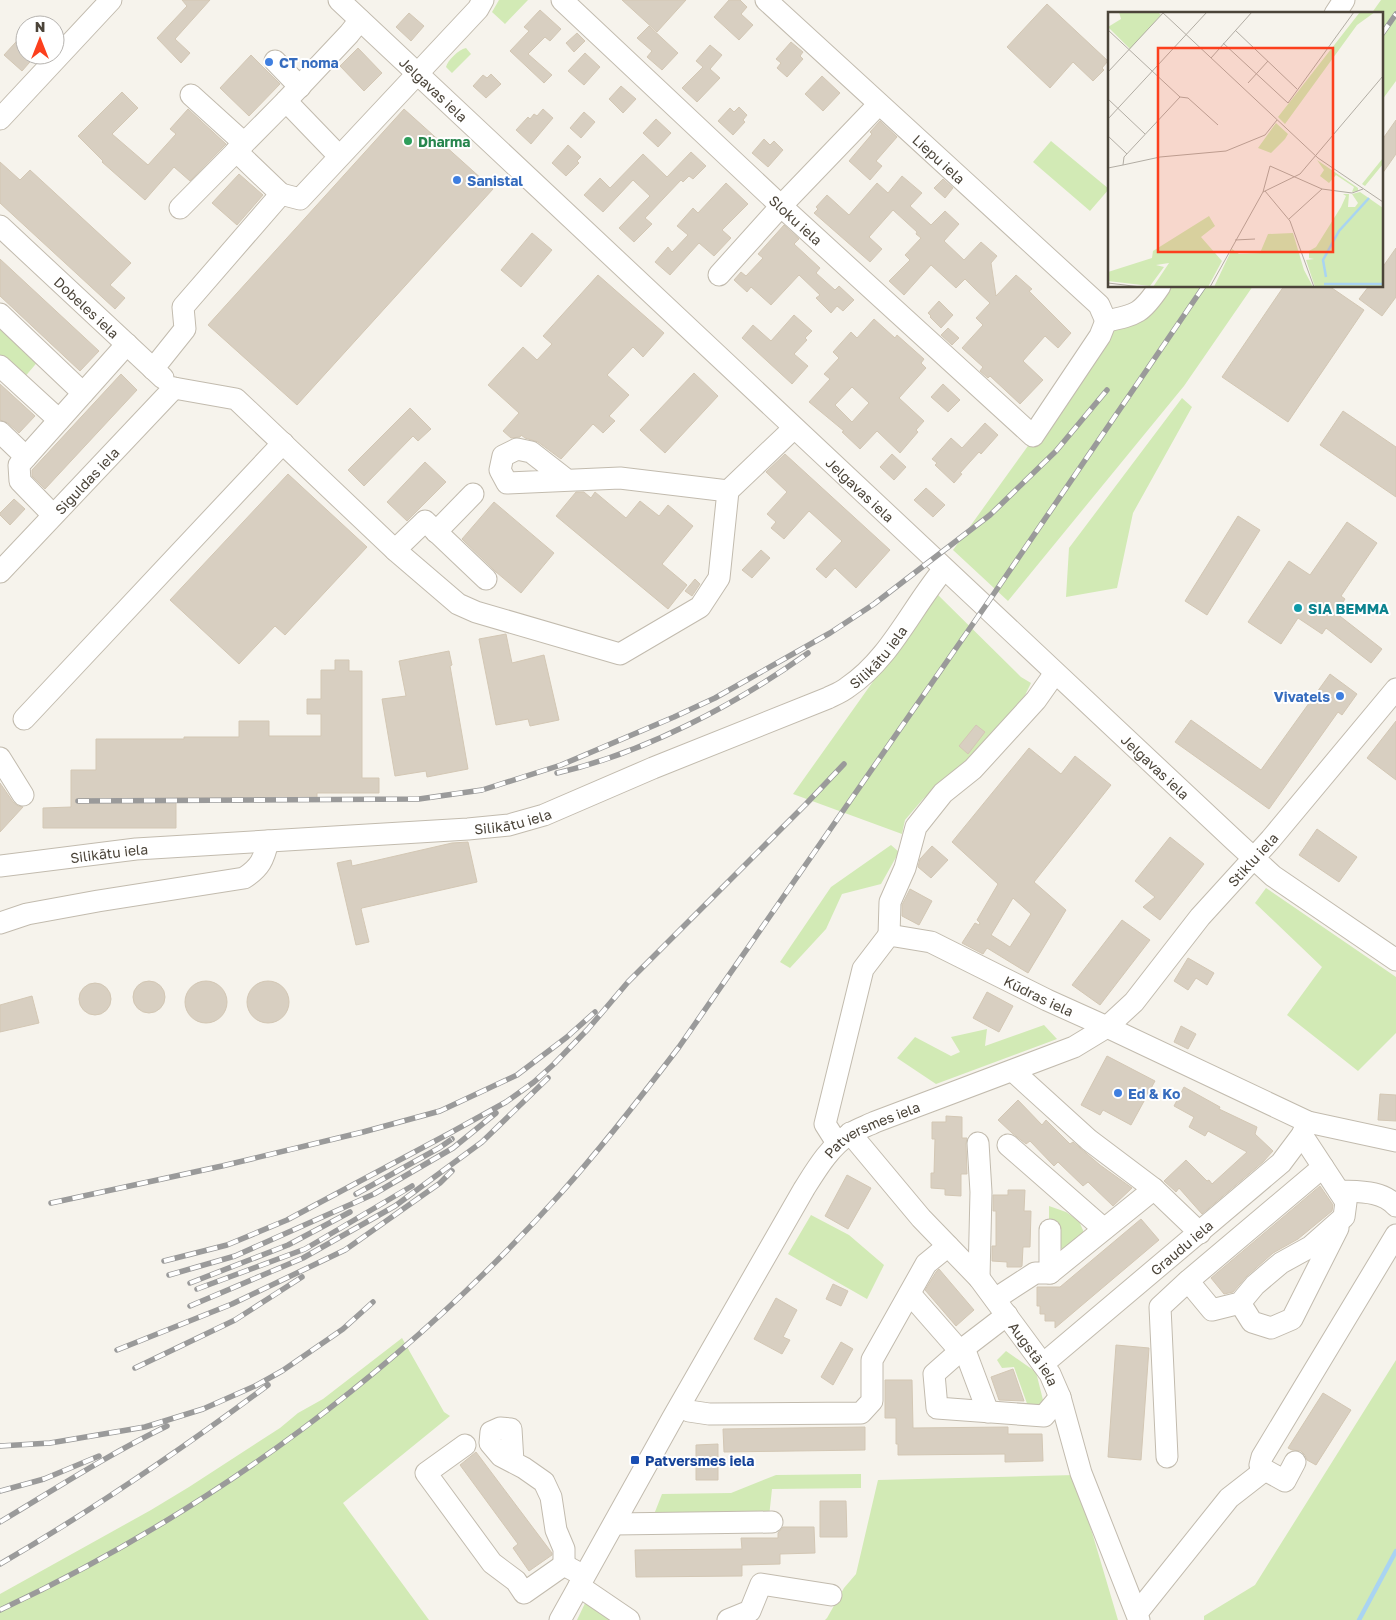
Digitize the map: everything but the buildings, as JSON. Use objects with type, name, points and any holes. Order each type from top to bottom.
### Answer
[{"type":"street","points":[[0,118],[111,0]]},
{"type":"street","name":"Jelgavas iela","points":[[339,0],[1235,842],[1273,876],[1396,960]]},
{"type":"street","points":[[191,95],[281,194],[300,199],[478,9],[483,0]]},
{"type":"street","name":"Sloku iela","points":[[562,0],[782,206],[1033,436],[1100,336],[1106,321]]},
{"type":"street","name":"Liepu iela","points":[[766,0],[1099,305],[1106,321]]},
{"type":"street","points":[[1336,12],[1344,0]]},
{"type":"street","points":[[180,208],[293,94],[360,20]]},
{"type":"street","points":[[275,61],[293,94],[340,156]]},
{"type":"street","points":[[719,274],[879,104]]},
{"type":"street","points":[[153,368],[185,329],[183,307],[281,194]]},
{"type":"street","name":"Dobeles iela","points":[[0,226],[174,388]]},
{"type":"street","points":[[1106,321],[1131,316],[1148,305],[1159,288]]},
{"type":"street","points":[[0,314],[83,393]]},
{"type":"street","points":[[53,515],[20,481],[18,466],[127,344]]},
{"type":"street","points":[[0,366],[59,420]]},
{"type":"street","points":[[174,388],[236,399],[395,550],[458,604],[476,612],[620,654],[700,607],[719,578],[728,491],[794,428]]},
{"type":"street","name":"Siguldas iela","points":[[0,572],[174,388]]},
{"type":"street","points":[[0,432],[26,457]]},
{"type":"street","points":[[24,719],[283,444]]},
{"type":"street","points":[[567,480],[620,478],[728,491]]},
{"type":"street","points":[[436,532],[473,494]]},
{"type":"street","points":[[395,550],[425,521],[486,578]]},
{"type":"street","name":"Silikātu iela","points":[[0,866],[136,849],[484,828],[509,825],[544,815],[644,772],[828,698],[848,687],[868,671],[888,648],[944,569]]},
{"type":"street","points":[[843,1138],[825,1124],[863,969],[889,936],[890,902],[905,868],[916,827],[942,793],[973,769],[1036,700],[1055,673]]},
{"type":"street","name":"Stiklu iela","points":[[1107,1026],[1134,1002],[1200,917],[1254,858],[1396,689]]},
{"type":"street","points":[[0,758],[23,795]]},
{"type":"street","points":[[0,923],[27,914],[98,900],[244,878],[256,870],[265,855],[268,841]]},
{"type":"street","name":"Kūdras iela","points":[[889,936],[931,942],[1047,1000],[1107,1026],[1305,1128],[1396,1141]]},
{"type":"street","name":"Patversmes iela","points":[[560,1620],[804,1189],[815,1171],[843,1138],[923,1103],[1074,1047],[1107,1026]]},
{"type":"street","points":[[1013,1071],[1089,1140],[1154,1189],[1200,1233]]},
{"type":"street","points":[[1240,1303],[1252,1322],[1271,1328],[1292,1319],[1344,1217],[1346,1202],[1323,1167],[1305,1128]]},
{"type":"street","name":"Graudu iela","points":[[1043,1364],[1281,1163],[1305,1128]]},
{"type":"street","name":"Augstā iela","points":[[843,1138],[979,1278],[1050,1374],[1060,1397],[1081,1473],[1138,1617]]},
{"type":"street","points":[[978,1144],[981,1192],[979,1278]]},
{"type":"street","points":[[1008,1145],[1104,1229]]},
{"type":"street","points":[[1167,1458],[1160,1307],[1323,1167]]},
{"type":"street","points":[[1060,1397],[1044,1416],[937,1408],[934,1374],[962,1349],[1035,1273],[1050,1273],[1154,1189]]},
{"type":"street","points":[[1339,1191],[1377,1194],[1390,1199],[1396,1206]]},
{"type":"street","points":[[1188,1281],[1212,1310],[1240,1303],[1254,1285],[1281,1263],[1310,1247],[1344,1217]]},
{"type":"street","points":[[1050,1230],[1050,1273]]},
{"type":"street","points":[[1295,1462],[1285,1481],[1265,1470],[1260,1465],[1262,1457],[1396,1235]]},
{"type":"street","points":[[680,1406],[689,1411],[709,1414],[861,1413],[872,1401],[872,1360],[926,1264],[948,1246]]},
{"type":"street","points":[[910,1294],[962,1349],[988,1412]]},
{"type":"street","points":[[465,1445],[426,1473],[492,1563],[516,1581],[524,1594],[564,1565]]},
{"type":"street","points":[[513,1462],[544,1482],[551,1497],[556,1530],[564,1549],[564,1565],[629,1620]]},
{"type":"street","points":[[1138,1617],[1229,1498],[1265,1470]]},
{"type":"street","points":[[614,1524],[772,1522]]},
{"type":"street","points":[[728,1620],[750,1611],[761,1584],[831,1595]]},
{"type":"green space","points":[[499,0],[528,0],[505,24],[492,12]]},
{"type":"green space","points":[[1381,0],[1396,0],[1396,81],[1384,97],[1384,12],[1372,12]]},
{"type":"green space","points":[[466,48],[471,54],[452,73],[446,67],[447,64],[451,58]]},
{"type":"green space","points":[[1051,141],[1108,188],[1108,190],[1090,211],[1033,162]]},
{"type":"green space","points":[[1163,288],[1252,288],[1184,386],[1008,601],[953,550],[1108,335]]},
{"type":"green space","points":[[0,323],[40,359],[23,379],[0,359]]},
{"type":"green space","points":[[1182,398],[1192,407],[1133,513],[1117,588],[1066,597],[1069,548]]},
{"type":"green space","points":[[936,593],[1021,677],[1031,683],[1011,724],[923,799],[905,820],[902,834],[793,794]]},
{"type":"green space","points":[[891,845],[899,852],[881,884],[842,894],[826,929],[790,968],[780,962],[831,887]]},
{"type":"green space","points":[[1266,888],[1396,977],[1396,1033],[1358,1071],[1287,1015],[1322,967],[1255,903]]},
{"type":"green space","points":[[1044,1025],[1057,1039],[936,1084],[897,1058],[915,1037],[951,1056],[960,1052],[951,1037],[987,1029],[985,1046]]},
{"type":"green space","points":[[1049,1206],[1066,1212],[1079,1221],[1085,1235],[1067,1250],[1059,1248],[1049,1228]]},
{"type":"green space","points":[[811,1215],[849,1235],[884,1265],[867,1299],[788,1254]]},
{"type":"green space","points":[[402,1338],[444,1412],[450,1416],[343,1503],[429,1620],[0,1620],[0,1594],[189,1487],[280,1428],[298,1413],[323,1399]]},
{"type":"green space","points":[[1006,1351],[1036,1372],[1044,1404],[1030,1412],[1014,1367],[1002,1368],[997,1360]]},
{"type":"green space","points":[[1396,1360],[1396,1620],[1204,1620],[1204,1616],[1255,1585]]},
{"type":"green space","points":[[861,1474],[861,1488],[772,1489],[769,1517],[653,1517],[662,1494],[731,1493],[776,1475]]},
{"type":"green space","points":[[1075,1475],[1118,1620],[825,1620],[844,1588],[856,1574],[878,1480]]},
{"type":"green space","points":[[588,1597],[623,1620],[577,1620]]},
{"type":"waterway","points":[[1359,1620],[1396,1551]]},
{"type":"railway","points":[[1384,31],[1396,14]]},
{"type":"railway","points":[[0,1610],[79,1571],[155,1527],[230,1480],[302,1430],[371,1375],[437,1318],[501,1257],[561,1193],[679,1047],[993,595],[1203,288]]},
{"type":"railway","points":[[78,801],[419,799],[482,790],[561,765],[715,698],[830,633],[874,604],[990,515],[1056,451],[1107,390]]},
{"type":"railway","points":[[557,773],[623,753],[688,725],[750,691],[808,653]]},
{"type":"railway","points":[[164,1261],[227,1245],[287,1220],[506,1102],[534,1082],[588,1029],[628,982],[844,764]]},
{"type":"railway","points":[[51,1203],[222,1166],[363,1132],[440,1111],[517,1075],[567,1037],[595,1012]]},
{"type":"railway","points":[[190,1306],[303,1258],[395,1206],[482,1142],[548,1078]]},
{"type":"railway","points":[[169,1275],[235,1256],[374,1194],[453,1148],[496,1113]]},
{"type":"railway","points":[[356,1194],[452,1139]]},
{"type":"railway","points":[[117,1350],[232,1304],[345,1250],[440,1183],[452,1171]]},
{"type":"railway","points":[[197,1289],[305,1249],[412,1186]]},
{"type":"railway","points":[[190,1283],[288,1245],[350,1212]]},
{"type":"railway","points":[[135,1368],[235,1320],[302,1277]]},
{"type":"railway","points":[[0,1446],[50,1443],[145,1427],[203,1409],[255,1386],[282,1371],[343,1329],[373,1302]]},
{"type":"railway","points":[[0,1564],[137,1478],[268,1385]]},
{"type":"railway","points":[[0,1522],[103,1460],[167,1426]]},
{"type":"railway","points":[[0,1491],[44,1479],[99,1456]]},
{"type":"place","name":"CT noma","points":[[269,62]]},
{"type":"place","name":"Dharma","points":[[408,141]]},
{"type":"place","name":"Sanistal","points":[[457,180]]},
{"type":"place","name":"SIA BEMMA","points":[[1298,608]]},
{"type":"place","name":"Vivatels","points":[[1340,696]]},
{"type":"place","name":"Ed & Ko","points":[[1118,1093]]},
{"type":"place","name":"Patversmes iela","points":[[635,1460]]}]
